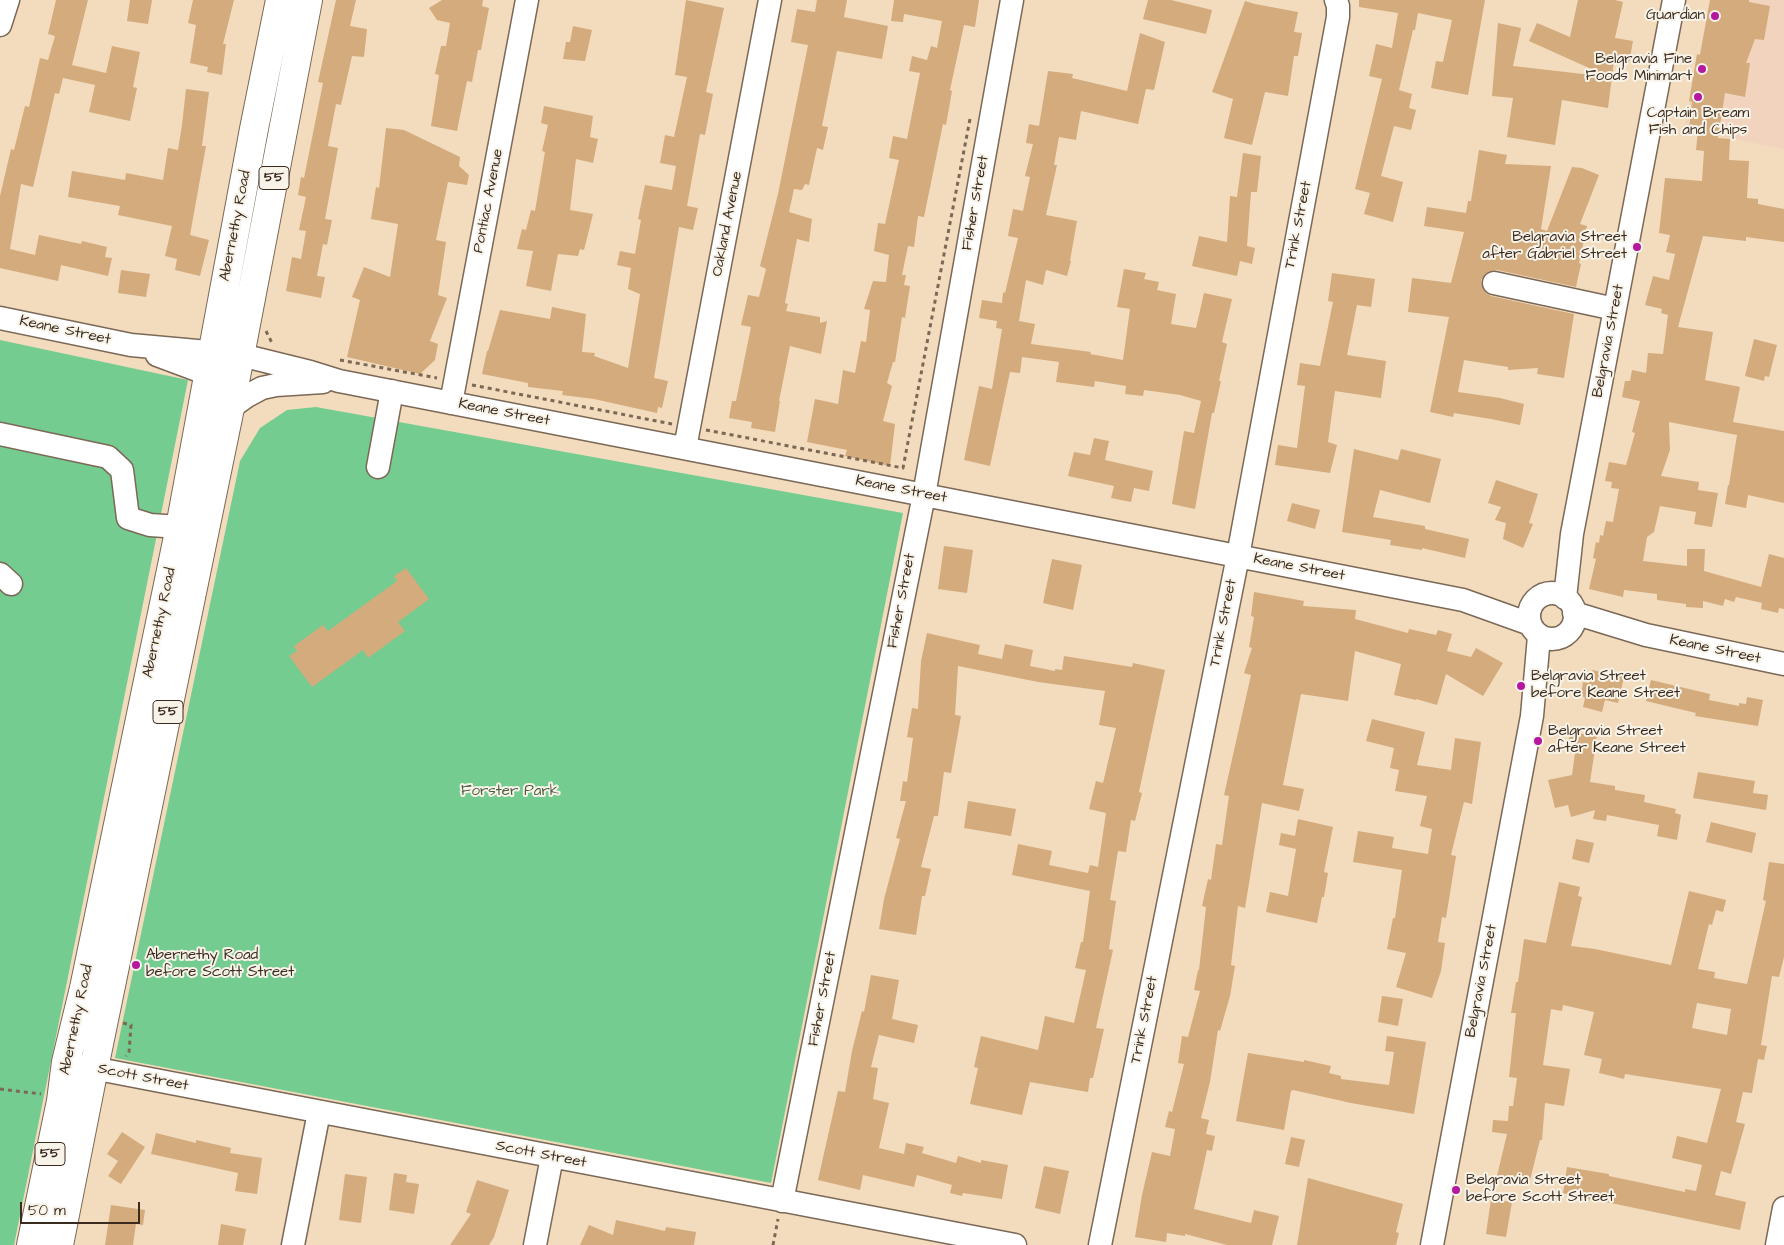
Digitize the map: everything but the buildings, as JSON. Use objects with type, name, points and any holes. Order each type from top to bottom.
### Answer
[{"type":"main road","name":"Abernethy Road","points":[[31,1245],[61,1101],[66,1062],[78,1013],[180,527],[280,0]]},
{"type":"main road","name":"Abernethy Road","points":[[59,1245],[239,366],[308,0]]},
{"type":"street","points":[[0,25],[8,0]]},
{"type":"street","name":"Pontiac Avenue","points":[[453,392],[527,0]]},
{"type":"street","name":"Oakland Avenue","points":[[687,437],[770,0]]},
{"type":"street","name":"Fisher Street","points":[[782,1201],[924,495],[1012,0]]},
{"type":"street","name":"Trink Street","points":[[1100,1245],[1238,556],[1338,17],[1336,0]]},
{"type":"street","name":"Belgravia Street","points":[[1432,1245],[1532,716],[1552,617],[1572,534],[1674,0]]},
{"type":"street","points":[[1494,284],[1615,309]]},
{"type":"street","name":"Keane Street","points":[[0,318],[210,363],[310,372],[339,381],[392,391],[453,392],[687,437],[924,495],[1646,635],[1784,664]]},
{"type":"street","name":"Keane Street","points":[[230,408],[262,388],[276,385],[339,381]]},
{"type":"street","points":[[378,467],[392,391]]},
{"type":"street","points":[[0,434],[108,457],[122,470],[128,518],[150,525],[180,527]]},
{"type":"street","name":"Scott Street","points":[[66,1062],[1015,1245]]},
{"type":"street","points":[[293,1245],[319,1112]]},
{"type":"street","points":[[535,1245],[552,1157]]},
{"type":"street","points":[[1777,1245],[1784,1208]]},
{"type":"path","points":[[332,358],[453,392],[687,437],[903,468],[970,117]]},
{"type":"path","points":[[262,324],[275,347]]},
{"type":"path","points":[[119,1022],[131,1025],[128,1054],[122,1074]]},
{"type":"path","points":[[773,1245],[782,1201]]},
{"type":"shaded area","points":[[1710,0],[1784,0],[1784,149],[1684,129]]},
{"type":"green space","points":[[0,340],[188,380],[14,1245],[0,1245]]},
{"type":"green space","name":"Forster Park","points":[[316,407],[903,513],[771,1183],[115,1058],[240,461],[260,428],[287,410]]},
{"type":"place","name":"Guardian","points":[[1715,16]]},
{"type":"place","name":"Belgravia Fine Foods Minimart","points":[[1702,69]]},
{"type":"place","name":"Captain Bream Fish and Chips","points":[[1698,97]]},
{"type":"place","name":"Belgravia Street after Gabriel Street","points":[[1637,247]]},
{"type":"place","name":"Belgravia Street before Keane Street","points":[[1521,686]]},
{"type":"place","name":"Belgravia Street after Keane Street","points":[[1538,741]]},
{"type":"place","name":"Abernethy Road before Scott Street","points":[[136,965]]},
{"type":"place","name":"Belgravia Street before Scott Street","points":[[1456,1190]]}]
